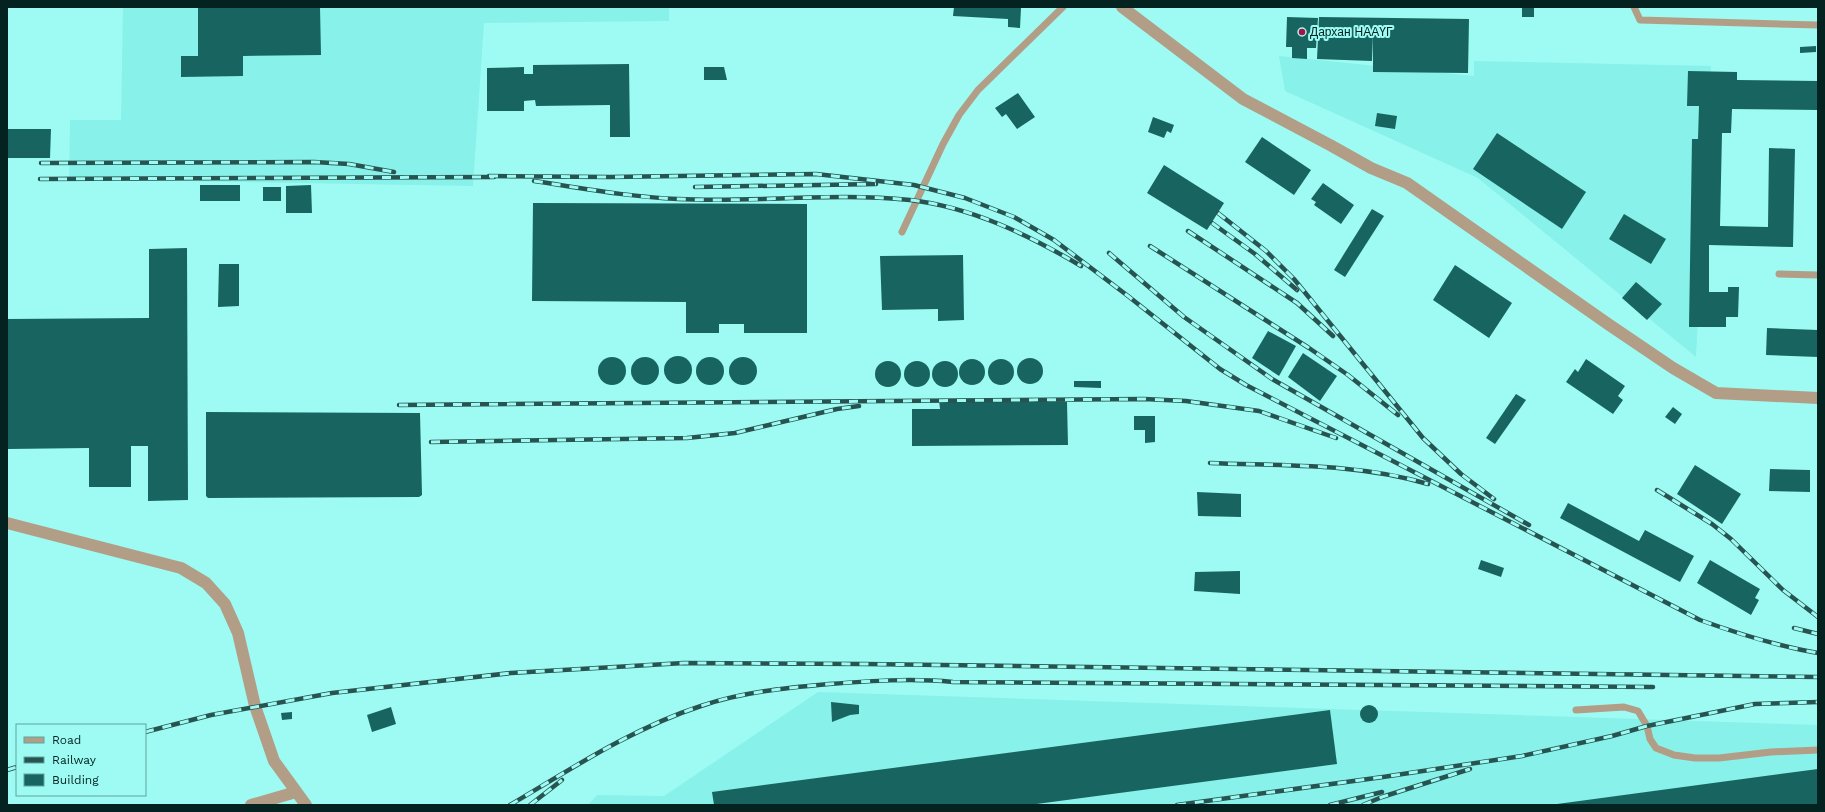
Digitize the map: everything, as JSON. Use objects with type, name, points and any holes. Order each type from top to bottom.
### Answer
[{"type":"street","points":[[1122,7],[1243,99],[1371,168],[1408,183],[1608,324],[1673,368],[1716,393],[1818,398]]},
{"type":"street","points":[[7,523],[180,568],[206,583],[225,604],[238,633],[255,706],[274,761],[306,805]]},
{"type":"street","points":[[251,805],[296,792]]},
{"type":"lane","points":[[902,232],[943,144],[959,115],[978,90],[1063,7]]},
{"type":"lane","points":[[1634,7],[1640,20],[1818,25]]},
{"type":"lane","points":[[1779,274],[1818,275]]},
{"type":"lane","points":[[1576,710],[1624,707],[1638,711],[1647,726],[1650,739],[1656,748],[1674,755],[1719,758],[1771,752],[1818,750]]},
{"type":"shaded area","points":[[123,7],[669,7],[669,21],[484,23],[473,186],[69,179],[70,120],[121,120]]},
{"type":"shaded area","points":[[1279,56],[1474,76],[1474,61],[1711,66],[1696,357],[1478,178],[1285,91]]},
{"type":"shaded area","points":[[818,692],[1818,725],[1818,805],[588,805],[597,795],[664,796]]},
{"type":"building","points":[[198,7],[320,7],[321,55],[243,56],[243,76],[181,77],[181,56],[198,56]]},
{"type":"building","points":[[954,7],[1021,8],[1020,28],[1008,27],[1008,19],[953,16]]},
{"type":"building","points":[[1522,7],[1534,7],[1534,17],[1522,17]]},
{"type":"building","name":"Дархан НААҮГ","points":[[1287,17],[1318,18],[1316,48],[1307,48],[1307,59],[1292,58],[1292,47],[1286,47]]},
{"type":"building","points":[[1319,17],[1469,19],[1468,73],[1373,72],[1373,35],[1372,61],[1317,59]]},
{"type":"building","points":[[1816,46],[1816,52],[1800,53],[1800,47]]},
{"type":"building","points":[[629,64],[630,137],[610,137],[610,105],[536,106],[535,100],[524,101],[524,111],[487,111],[487,68],[524,67],[524,74],[533,74],[533,65]]},
{"type":"building","points":[[704,67],[724,67],[727,80],[704,80]]},
{"type":"building","points":[[1688,71],[1737,72],[1737,80],[1818,81],[1818,110],[1732,109],[1731,133],[1722,133],[1720,226],[1768,227],[1769,148],[1795,149],[1793,247],[1709,245],[1709,292],[1728,292],[1728,287],[1739,287],[1738,317],[1726,317],[1726,327],[1689,327],[1692,139],[1698,139],[1699,106],[1687,106]]},
{"type":"building","points":[[1018,93],[1035,117],[1017,129],[1006,114],[1002,117],[995,108]]},
{"type":"building","points":[[1377,113],[1397,116],[1395,129],[1375,126]]},
{"type":"building","points":[[1153,117],[1174,125],[1171,133],[1167,131],[1164,138],[1148,132]]},
{"type":"building","points":[[7,129],[51,129],[50,158],[7,158]]},
{"type":"building","points":[[1497,133],[1586,192],[1562,229],[1473,169]]},
{"type":"building","points":[[1262,137],[1311,170],[1294,195],[1245,162]]},
{"type":"building","points":[[1164,165],[1224,203],[1207,230],[1147,193]]},
{"type":"building","points":[[1323,183],[1354,205],[1341,224],[1314,205],[1316,202],[1311,199]]},
{"type":"building","points":[[200,185],[240,185],[240,201],[200,201]]},
{"type":"building","points":[[311,185],[312,213],[286,213],[286,186]]},
{"type":"building","points":[[263,187],[281,187],[281,201],[263,201]]},
{"type":"building","points":[[533,203],[807,204],[807,333],[744,333],[744,324],[719,324],[719,333],[686,333],[686,302],[532,301]]},
{"type":"building","points":[[1372,209],[1384,216],[1345,277],[1334,270]]},
{"type":"building","points":[[1624,214],[1666,239],[1651,264],[1609,239]]},
{"type":"building","points":[[187,248],[188,500],[148,501],[148,446],[131,446],[131,487],[89,487],[89,448],[8,449],[7,319],[149,318],[149,249]]},
{"type":"building","points":[[963,255],[964,320],[938,321],[938,309],[882,310],[880,256]]},
{"type":"building","points":[[219,264],[239,264],[239,306],[218,307]]},
{"type":"building","points":[[1455,265],[1512,303],[1489,338],[1433,300]]},
{"type":"building","points":[[1636,282],[1662,304],[1647,320],[1622,298]]},
{"type":"building","points":[[1767,328],[1818,330],[1818,357],[1766,355]]},
{"type":"building","points":[[1268,331],[1296,346],[1279,376],[1252,358]]},
{"type":"building","points":[[1303,353],[1337,376],[1320,401],[1288,377]]},
{"type":"building","points":[[678,356],[688,360],[692,370],[688,380],[678,384],[668,380],[664,370],[668,360]]},
{"type":"building","points":[[612,357],[622,361],[626,371],[622,381],[612,385],[602,381],[598,371],[602,361]]},
{"type":"building","points":[[645,357],[655,361],[659,371],[655,381],[645,385],[635,381],[631,371],[635,361]]},
{"type":"building","points":[[710,357],[720,361],[724,371],[720,381],[710,385],[700,381],[696,371],[700,361]]},
{"type":"building","points":[[743,357],[753,361],[757,371],[753,381],[743,385],[733,381],[729,371],[733,361]]},
{"type":"building","points":[[1030,358],[1039,362],[1043,371],[1039,380],[1030,384],[1021,380],[1017,371],[1021,362]]},
{"type":"building","points":[[972,359],[981,363],[985,372],[981,381],[972,385],[963,381],[959,372],[963,363]]},
{"type":"building","points":[[1001,359],[1010,363],[1014,372],[1010,381],[1001,385],[992,381],[988,372],[992,363]]},
{"type":"building","points":[[1586,359],[1625,386],[1618,396],[1623,400],[1613,414],[1566,382],[1575,369],[1578,372]]},
{"type":"building","points":[[888,361],[897,365],[901,374],[897,383],[888,387],[879,383],[875,374],[879,365]]},
{"type":"building","points":[[917,361],[926,365],[930,374],[926,383],[917,387],[908,383],[904,374],[908,365]]},
{"type":"building","points":[[945,361],[954,365],[958,374],[954,383],[945,387],[936,383],[932,374],[936,365]]},
{"type":"building","points":[[1074,381],[1101,381],[1101,388],[1074,387]]},
{"type":"building","points":[[1516,394],[1526,400],[1495,444],[1486,438]]},
{"type":"building","points":[[939,400],[1067,402],[1068,445],[912,446],[912,409],[940,409]]},
{"type":"building","points":[[1673,407],[1682,414],[1675,424],[1665,417]]},
{"type":"building","points":[[206,412],[420,413],[422,495],[419,497],[208,498],[206,496]]},
{"type":"building","points":[[1134,416],[1155,416],[1155,442],[1145,443],[1145,430],[1134,430]]},
{"type":"building","points":[[1695,465],[1741,494],[1722,524],[1677,494]]},
{"type":"building","points":[[1770,469],[1810,470],[1810,492],[1769,491]]},
{"type":"building","points":[[1197,492],[1241,494],[1241,517],[1198,516]]},
{"type":"building","points":[[1568,503],[1639,541],[1645,530],[1694,556],[1680,582],[1560,518]]},
{"type":"building","points":[[1481,560],[1504,568],[1501,577],[1478,569]]},
{"type":"building","points":[[1710,560],[1760,589],[1755,598],[1759,600],[1751,615],[1697,583]]},
{"type":"building","points":[[1240,571],[1240,594],[1194,591],[1195,572]]},
{"type":"building","points":[[831,702],[859,705],[859,714],[850,715],[832,722]]},
{"type":"building","points":[[1369,705],[1375,708],[1378,714],[1375,720],[1369,723],[1363,720],[1360,714],[1363,708]]},
{"type":"building","points":[[391,707],[396,724],[372,732],[367,715]]},
{"type":"building","points":[[1330,710],[1337,764],[1029,805],[714,805],[712,792]]},
{"type":"building","points":[[292,712],[292,719],[282,720],[281,713]]},
{"type":"building","points":[[1818,769],[1818,805],[1557,805],[1557,804]]},
{"type":"railway","points":[[41,163],[314,162],[349,164],[394,172]]},
{"type":"railway","points":[[489,176],[610,177],[816,174],[914,185],[965,198],[1014,217],[1054,240],[1220,369],[1246,385],[1700,620],[1758,639],[1818,653]]},
{"type":"railway","points":[[40,179],[494,177]]},
{"type":"railway","points":[[534,181],[623,194],[678,199],[736,200],[852,197],[910,200],[955,209],[999,224],[1020,233],[1081,266]]},
{"type":"railway","points":[[695,187],[876,184]]},
{"type":"railway","points":[[1218,213],[1266,251],[1294,279],[1423,438],[1461,474],[1494,499]]},
{"type":"railway","points":[[1212,223],[1255,254],[1297,290]]},
{"type":"railway","points":[[1188,231],[1297,303],[1333,336]]},
{"type":"railway","points":[[1150,246],[1309,348],[1348,375],[1398,415]]},
{"type":"railway","points":[[1109,253],[1184,317],[1272,379],[1529,525]]},
{"type":"railway","points":[[399,405],[1144,399],[1186,401],[1259,411],[1336,438]]},
{"type":"railway","points":[[431,442],[687,438],[735,433],[837,409],[859,406]]},
{"type":"railway","points":[[1210,463],[1293,465],[1348,469],[1402,477],[1428,484]]},
{"type":"railway","points":[[1657,490],[1712,524],[1731,539],[1783,590],[1818,617]]},
{"type":"railway","points":[[1794,628],[1818,634]]},
{"type":"railway","points":[[146,732],[211,715],[332,693],[511,673],[684,663],[864,664],[1818,677]]},
{"type":"railway","points":[[510,805],[603,750],[676,715],[732,697],[796,687],[891,680],[953,682],[1653,687]]},
{"type":"railway","points":[[1177,805],[1383,777],[1522,756],[1612,736],[1647,726],[1755,704],[1818,702]]},
{"type":"railway","points":[[7,770],[16,767]]},
{"type":"railway","points":[[1363,805],[1382,797],[1470,769]]},
{"type":"railway","points":[[530,805],[562,780]]},
{"type":"railway","points":[[1330,805],[1382,792]]},
{"type":"place","name":"Дархан НААҮГ","points":[[1302,32]]}]
